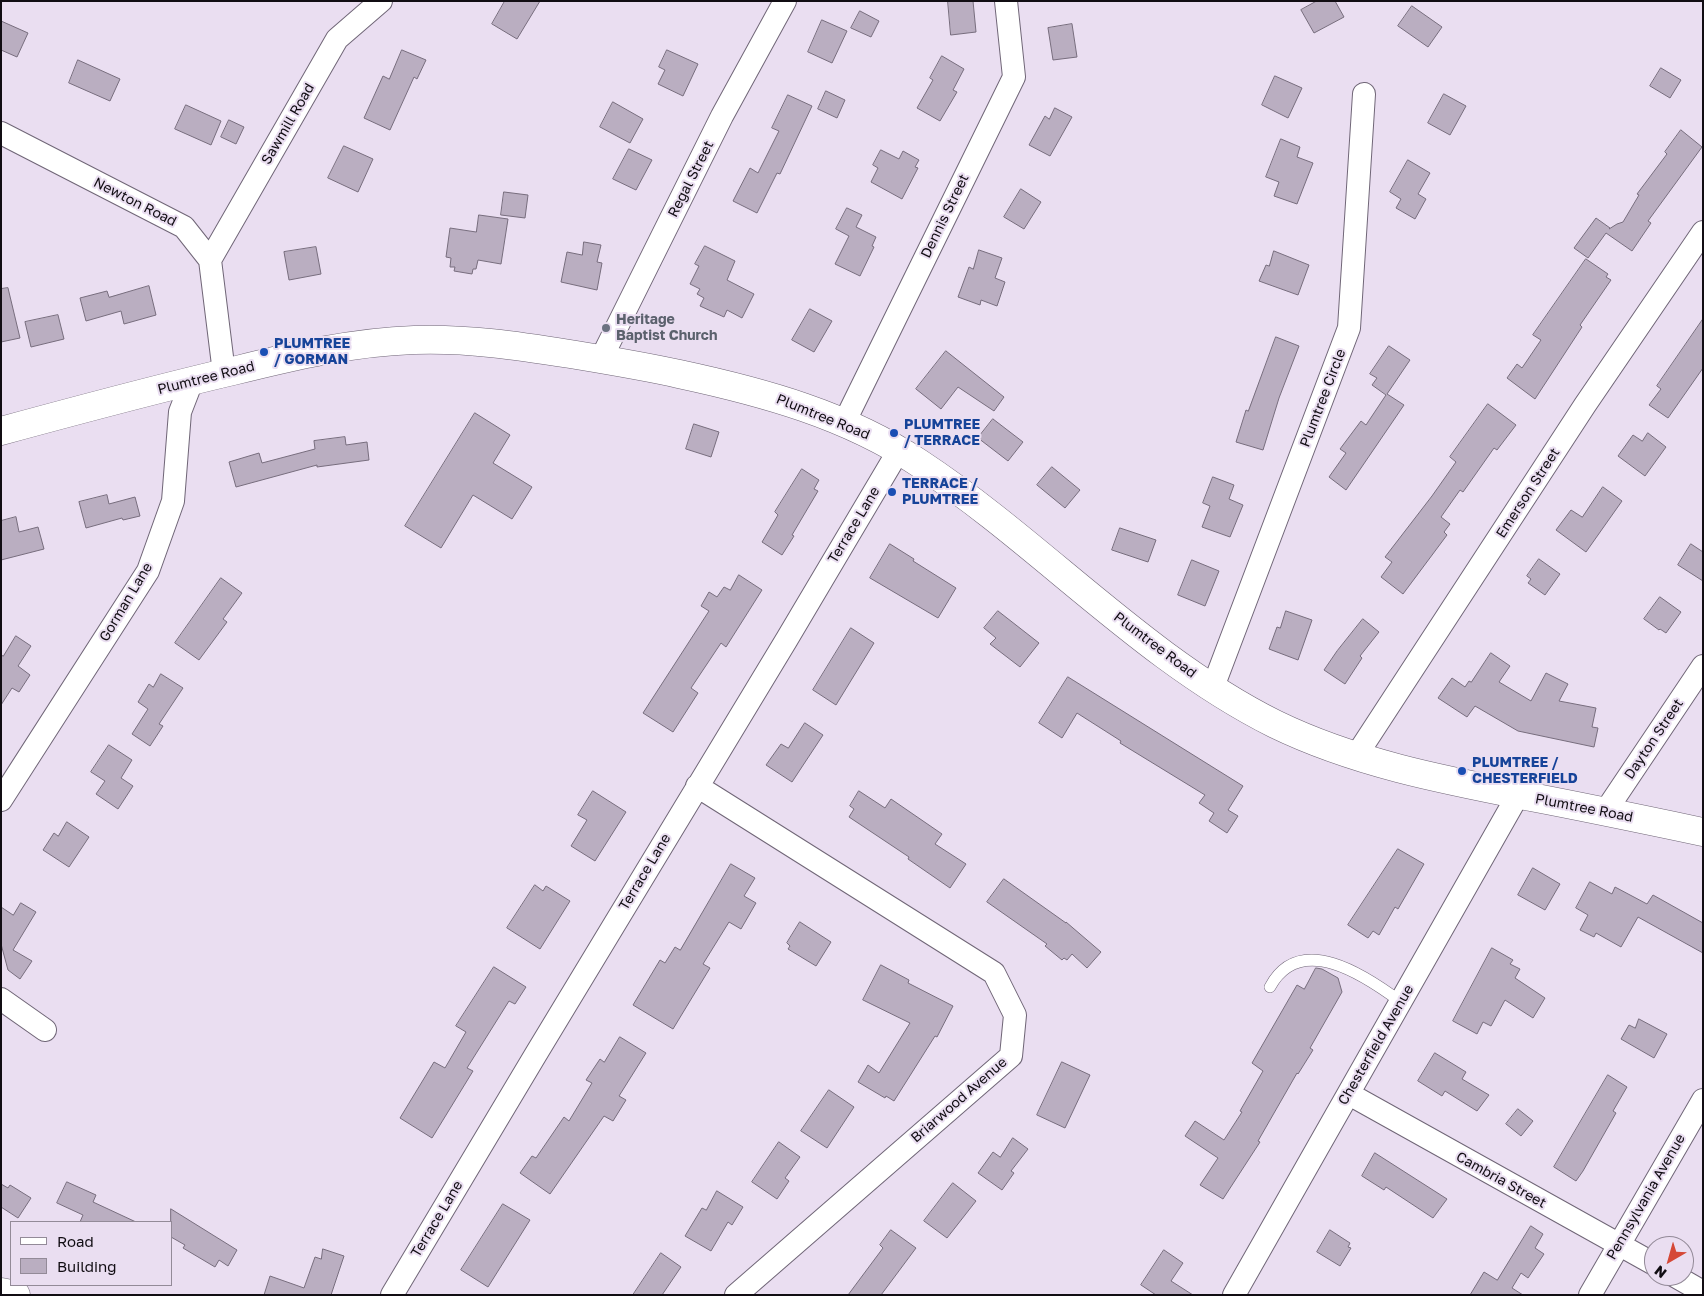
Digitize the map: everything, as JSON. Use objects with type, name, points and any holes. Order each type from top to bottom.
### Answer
[{"type":"street","name":"Sawmill Road","points":[[210,260],[337,39],[381,1]]},
{"type":"street","name":"Regal Street","points":[[601,359],[722,116],[785,1]]},
{"type":"street","name":"Dennis Street","points":[[844,423],[1014,77],[1006,1]]},
{"type":"street","name":"Plumtree Circle","points":[[1213,687],[1350,328],[1364,94]]},
{"type":"street","name":"Newton Road","points":[[1,133],[184,227],[210,260]]},
{"type":"street","name":"Emerson Street","points":[[1356,756],[1580,413],[1703,232]]},
{"type":"street","points":[[210,260],[224,373]]},
{"type":"street","name":"Plumtree Road","points":[[1,430],[319,350],[413,340],[488,342],[601,359],[753,390],[844,423],[899,450],[960,492],[1177,664],[1274,723],[1356,756],[1449,781],[1703,832]]},
{"type":"street","name":"Gorman Lane","points":[[1,800],[148,571],[173,501],[180,412],[192,381]]},
{"type":"street","name":"Terrace Lane","points":[[392,1295],[899,450]]},
{"type":"street","name":"Dayton Street","points":[[1605,812],[1703,666]]},
{"type":"street","name":"Briarwood Avenue","points":[[697,786],[994,973],[1015,1015],[1011,1056],[736,1295]]},
{"type":"street","name":"Chesterfield Avenue","points":[[1234,1295],[1518,795]]},
{"type":"street","points":[[1,998],[45,1030]]},
{"type":"street","name":"Cambria Street","points":[[1349,1094],[1644,1259]]},
{"type":"street","name":"Pennsylvania Avenue","points":[[1590,1295],[1703,1100]]},
{"type":"street","points":[[1,1292],[16,1295]]},
{"type":"lane","points":[[1270,987],[1276,976],[1295,963],[1312,959],[1333,963],[1372,980],[1401,1002]]},
{"type":"building","points":[[505,1],[540,1],[517,39],[492,24]]},
{"type":"building","points":[[948,1],[973,1],[976,32],[951,35]]},
{"type":"building","points":[[1317,1],[1335,1],[1344,17],[1314,33],[1301,10]]},
{"type":"building","points":[[1412,6],[1442,27],[1428,47],[1398,26]]},
{"type":"building","points":[[860,11],[879,21],[871,37],[851,28]]},
{"type":"building","points":[[822,20],[847,31],[832,63],[808,52]]},
{"type":"building","points":[[1,21],[28,33],[17,57],[1,50]]},
{"type":"building","points":[[1072,24],[1077,57],[1053,60],[1048,28]]},
{"type":"building","points":[[402,50],[426,60],[417,79],[414,77],[390,130],[364,118],[383,76],[389,79]]},
{"type":"building","points":[[667,50],[698,64],[683,96],[658,84],[665,70],[659,67]]},
{"type":"building","points":[[942,56],[964,69],[953,90],[957,92],[940,121],[917,108],[933,80],[930,78]]},
{"type":"building","points":[[78,60],[120,79],[110,101],[69,83]]},
{"type":"building","points":[[1661,68],[1681,80],[1670,98],[1650,86]]},
{"type":"building","points":[[1275,76],[1302,88],[1288,118],[1262,105]]},
{"type":"building","points":[[826,91],[845,100],[837,118],[818,109]]},
{"type":"building","points":[[1444,94],[1466,106],[1450,135],[1428,123]]},
{"type":"building","points":[[788,95],[812,106],[780,174],[777,173],[757,213],[733,201],[750,168],[758,173],[779,131],[772,128]]},
{"type":"building","points":[[613,102],[643,119],[630,143],[600,127]]},
{"type":"building","points":[[186,105],[221,121],[211,145],[175,129]]},
{"type":"building","points":[[1055,108],[1072,117],[1050,156],[1029,145],[1045,116],[1049,119]]},
{"type":"building","points":[[229,120],[244,127],[236,144],[221,137]]},
{"type":"building","points":[[1681,130],[1702,147],[1648,221],[1651,223],[1632,251],[1606,233],[1588,258],[1574,248],[1596,218],[1609,229],[1623,222],[1639,195],[1637,194],[1667,154],[1665,152]]},
{"type":"building","points":[[1281,139],[1300,147],[1297,157],[1313,163],[1297,204],[1274,196],[1279,182],[1266,177]]},
{"type":"building","points":[[344,146],[373,159],[358,192],[328,178]]},
{"type":"building","points":[[629,149],[652,160],[636,190],[613,179]]},
{"type":"building","points":[[881,150],[899,159],[903,151],[919,160],[915,167],[918,168],[902,199],[871,182],[878,168],[873,165]]},
{"type":"building","points":[[1408,160],[1430,173],[1418,194],[1426,199],[1415,219],[1396,208],[1401,199],[1390,192]]},
{"type":"building","points":[[1021,189],[1041,202],[1024,229],[1004,217]]},
{"type":"building","points":[[504,192],[528,195],[525,218],[501,215]]},
{"type":"building","points":[[847,208],[862,215],[856,227],[876,237],[872,246],[874,247],[860,276],[835,264],[849,236],[836,229]]},
{"type":"building","points":[[479,215],[508,219],[501,264],[478,260],[476,269],[473,269],[472,274],[454,271],[455,267],[450,267],[451,258],[446,257],[450,228],[476,232]]},
{"type":"building","points":[[584,242],[601,245],[597,262],[602,263],[597,290],[561,282],[567,252],[582,255]]},
{"type":"building","points":[[705,246],[735,261],[727,280],[754,294],[742,318],[727,310],[724,317],[700,306],[704,298],[697,294],[700,289],[690,284],[699,266],[695,264]]},
{"type":"building","points":[[316,247],[321,274],[289,280],[284,252]]},
{"type":"building","points":[[979,250],[1002,258],[995,278],[1005,282],[997,306],[981,300],[980,305],[958,297],[969,267],[973,269]]},
{"type":"building","points":[[1274,251],[1309,265],[1298,295],[1259,281],[1266,265],[1269,266]]},
{"type":"building","points":[[1586,259],[1608,274],[1606,277],[1611,280],[1580,325],[1582,327],[1535,399],[1507,378],[1517,364],[1522,368],[1541,340],[1533,335]]},
{"type":"building","points":[[149,286],[156,315],[124,324],[121,311],[86,321],[80,298],[107,291],[109,297]]},
{"type":"building","points":[[8,288],[20,338],[1,342],[1,289]]},
{"type":"building","points":[[810,309],[832,321],[814,352],[792,340]]},
{"type":"building","points":[[58,315],[64,339],[31,347],[25,322]]},
{"type":"building","points":[[1703,319],[1703,368],[1668,418],[1649,405],[1661,389],[1657,386]]},
{"type":"building","points":[[1276,337],[1299,346],[1279,398],[1263,450],[1236,442],[1246,410],[1248,411]]},
{"type":"building","points":[[1389,346],[1410,360],[1387,394],[1404,405],[1346,490],[1329,477],[1346,453],[1340,449],[1361,421],[1366,425],[1386,395],[1372,385],[1377,378],[1370,374]]},
{"type":"building","points":[[946,351],[1004,397],[994,411],[958,387],[941,409],[916,389]]},
{"type":"building","points":[[1488,404],[1516,425],[1497,450],[1494,448],[1463,492],[1460,490],[1441,517],[1450,524],[1444,532],[1447,535],[1403,594],[1381,577],[1392,562],[1385,557],[1456,462],[1450,457]]},
{"type":"building","points":[[475,413],[510,435],[493,463],[532,487],[512,519],[473,495],[441,548],[405,526]]},
{"type":"building","points":[[993,419],[1023,442],[1008,461],[978,438]]},
{"type":"building","points":[[694,424],[719,432],[711,457],[686,449]]},
{"type":"building","points":[[1648,433],[1666,447],[1645,476],[1618,456],[1633,435],[1642,441]]},
{"type":"building","points":[[345,437],[346,445],[367,442],[369,460],[317,467],[317,465],[236,487],[229,462],[259,453],[262,463],[315,449],[314,441]]},
{"type":"building","points":[[1052,467],[1080,490],[1065,508],[1037,485]]},
{"type":"building","points":[[802,469],[819,480],[814,489],[818,491],[782,555],[762,542],[778,515],[775,512]]},
{"type":"building","points":[[1213,477],[1234,485],[1229,499],[1243,505],[1230,537],[1202,527],[1210,506],[1203,503]]},
{"type":"building","points":[[1603,487],[1622,501],[1586,552],[1556,530],[1571,510],[1582,517]]},
{"type":"building","points":[[107,495],[109,504],[135,497],[140,516],[123,520],[122,518],[86,528],[79,502]]},
{"type":"building","points":[[16,517],[19,532],[38,527],[44,549],[1,560],[1,521]]},
{"type":"building","points":[[1120,528],[1156,540],[1148,562],[1112,550]]},
{"type":"building","points":[[890,544],[956,588],[938,618],[870,578]]},
{"type":"building","points":[[1691,544],[1703,552],[1703,581],[1678,565]]},
{"type":"building","points":[[1539,559],[1560,574],[1545,595],[1528,583],[1531,579],[1527,576]]},
{"type":"building","points":[[1192,560],[1219,571],[1205,606],[1178,595]]},
{"type":"building","points":[[739,575],[762,590],[726,647],[721,643],[691,688],[698,693],[673,732],[643,713],[709,611],[701,606],[709,592],[717,597],[724,587],[730,590]]},
{"type":"building","points":[[221,578],[242,593],[223,619],[227,622],[199,660],[175,643]]},
{"type":"building","points":[[1660,597],[1681,612],[1666,633],[1644,619]]},
{"type":"building","points":[[998,611],[1039,643],[1020,667],[990,644],[996,638],[984,628]]},
{"type":"building","points":[[1286,611],[1312,620],[1298,660],[1269,649],[1277,627],[1280,628]]},
{"type":"building","points":[[1363,619],[1379,632],[1360,656],[1362,658],[1345,684],[1324,670]]},
{"type":"building","points":[[851,628],[874,643],[836,705],[813,690]]},
{"type":"building","points":[[16,636],[31,646],[18,666],[30,675],[19,692],[12,688],[1,705],[1,655],[3,656]]},
{"type":"building","points":[[1491,653],[1510,666],[1499,682],[1531,701],[1546,673],[1568,684],[1559,701],[1596,708],[1592,727],[1598,728],[1594,747],[1518,731],[1475,706],[1467,717],[1438,698],[1452,678],[1465,687],[1469,681],[1471,682]]},
{"type":"building","points":[[161,674],[183,688],[159,724],[163,726],[150,746],[132,734],[148,709],[138,702],[149,684],[153,687]]},
{"type":"building","points":[[1068,677],[1243,786],[1228,810],[1238,816],[1227,833],[1209,821],[1214,813],[1199,803],[1205,795],[1120,743],[1121,741],[1077,713],[1062,738],[1039,723]]},
{"type":"building","points":[[805,723],[823,735],[792,782],[766,765],[781,744],[788,748]]},
{"type":"building","points":[[109,745],[132,760],[121,778],[133,786],[118,809],[96,794],[105,781],[91,772]]},
{"type":"building","points":[[593,791],[626,812],[595,861],[571,846],[587,820],[578,815]]},
{"type":"building","points":[[859,791],[885,808],[891,799],[942,834],[935,844],[966,864],[950,888],[908,859],[909,857],[849,817],[854,809],[850,806]]},
{"type":"building","points":[[67,822],[89,837],[69,867],[43,850],[54,833],[58,836]]},
{"type":"building","points":[[1398,849],[1424,864],[1398,909],[1395,907],[1379,935],[1373,931],[1368,938],[1348,925]]},
{"type":"building","points":[[731,864],[755,878],[744,896],[756,903],[741,929],[729,922],[703,964],[710,968],[673,1029],[633,1005],[660,960],[665,963],[675,947],[680,950]]},
{"type":"building","points":[[1533,868],[1560,884],[1545,910],[1518,895]]},
{"type":"building","points":[[1004,879],[1066,922],[1101,952],[1087,968],[1072,954],[1067,960],[1064,958],[1062,960],[1045,946],[1047,944],[987,902]]},
{"type":"building","points":[[1590,882],[1612,894],[1615,887],[1647,904],[1653,895],[1703,923],[1703,953],[1638,917],[1621,947],[1596,933],[1594,937],[1580,930],[1588,915],[1576,908]]},
{"type":"building","points":[[535,885],[543,891],[546,886],[570,901],[540,949],[507,928]]},
{"type":"building","points":[[21,903],[36,912],[13,950],[32,961],[20,979],[8,970],[1,944],[1,907],[13,915]]},
{"type":"building","points":[[800,922],[831,942],[816,966],[788,949],[790,946],[787,943]]},
{"type":"building","points":[[1492,948],[1513,960],[1510,964],[1520,969],[1515,978],[1545,998],[1533,1018],[1505,1000],[1491,1026],[1483,1022],[1477,1034],[1453,1021]]},
{"type":"building","points":[[881,965],[909,980],[908,983],[953,1006],[937,1037],[935,1036],[894,1101],[886,1096],[885,1098],[858,1082],[868,1065],[879,1073],[910,1023],[863,1000]]},
{"type":"building","points":[[494,967],[526,987],[515,1004],[509,1001],[467,1068],[473,1071],[432,1138],[400,1118],[434,1062],[445,1068],[466,1032],[456,1026]]},
{"type":"building","points":[[1316,968],[1322,969],[1338,978],[1342,992],[1310,1048],[1313,1050],[1297,1073],[1258,1141],[1260,1142],[1223,1199],[1200,1185],[1218,1158],[1185,1136],[1195,1121],[1224,1140],[1242,1112],[1240,1111],[1263,1071],[1252,1063],[1297,985],[1304,989]]},
{"type":"building","points":[[1639,1019],[1667,1034],[1654,1058],[1621,1039],[1629,1025],[1635,1028]]},
{"type":"building","points":[[620,1037],[646,1053],[619,1096],[626,1100],[613,1121],[604,1116],[550,1194],[520,1173],[532,1156],[536,1158],[564,1117],[569,1121],[592,1083],[586,1080],[600,1059],[604,1062]]},
{"type":"building","points":[[1435,1053],[1466,1072],[1462,1079],[1489,1095],[1477,1111],[1445,1091],[1442,1096],[1418,1081]]},
{"type":"building","points":[[1062,1062],[1090,1075],[1065,1128],[1037,1115]]},
{"type":"building","points":[[1608,1075],[1627,1087],[1613,1111],[1616,1113],[1576,1181],[1554,1167]]},
{"type":"building","points":[[829,1090],[854,1107],[827,1148],[801,1131]]},
{"type":"building","points":[[1518,1109],[1533,1121],[1521,1136],[1506,1124]]},
{"type":"building","points":[[1013,1138],[1028,1149],[1011,1171],[1014,1173],[1002,1190],[978,1173],[993,1152],[1000,1157]]},
{"type":"building","points":[[779,1142],[800,1157],[785,1178],[789,1181],[777,1199],[752,1182]]},
{"type":"building","points":[[1375,1153],[1447,1199],[1433,1218],[1386,1187],[1384,1190],[1362,1176]]},
{"type":"building","points":[[67,1182],[96,1195],[93,1202],[134,1221],[80,1221],[83,1215],[57,1203]]},
{"type":"building","points":[[953,1183],[976,1201],[947,1238],[924,1221]]},
{"type":"building","points":[[1,1184],[8,1188],[10,1185],[31,1198],[18,1218],[1,1207]]},
{"type":"building","points":[[717,1191],[743,1207],[732,1225],[728,1222],[711,1251],[685,1236],[702,1208],[706,1210]]},
{"type":"building","points":[[503,1204],[530,1220],[488,1287],[461,1270]]},
{"type":"building","points":[[171,1209],[237,1250],[228,1266],[219,1260],[215,1267],[183,1248],[185,1245],[172,1238]]},
{"type":"building","points":[[1531,1226],[1543,1234],[1535,1248],[1544,1254],[1528,1278],[1521,1273],[1512,1288],[1523,1295],[1470,1295],[1484,1272],[1497,1280]]},
{"type":"building","points":[[891,1230],[916,1248],[881,1295],[848,1295],[883,1248],[880,1245]]},
{"type":"building","points":[[1330,1230],[1350,1243],[1348,1247],[1351,1248],[1340,1266],[1317,1252]]},
{"type":"building","points":[[323,1249],[344,1256],[331,1295],[264,1295],[270,1276],[304,1288],[315,1257],[321,1259]]},
{"type":"building","points":[[1164,1250],[1183,1263],[1171,1281],[1193,1295],[1156,1295],[1141,1285]]},
{"type":"building","points":[[661,1253],[681,1267],[662,1295],[633,1295]]},
{"type":"place","name":"Heritage Baptist Church","points":[[606,328]]},
{"type":"place","name":"PLUMTREE / GORMAN","points":[[264,352]]},
{"type":"place","name":"PLUMTREE / TERRACE","points":[[894,433]]},
{"type":"place","name":"TERRACE / PLUMTREE","points":[[892,492]]},
{"type":"place","name":"PLUMTREE / CHESTERFIELD","points":[[1462,771]]}]
